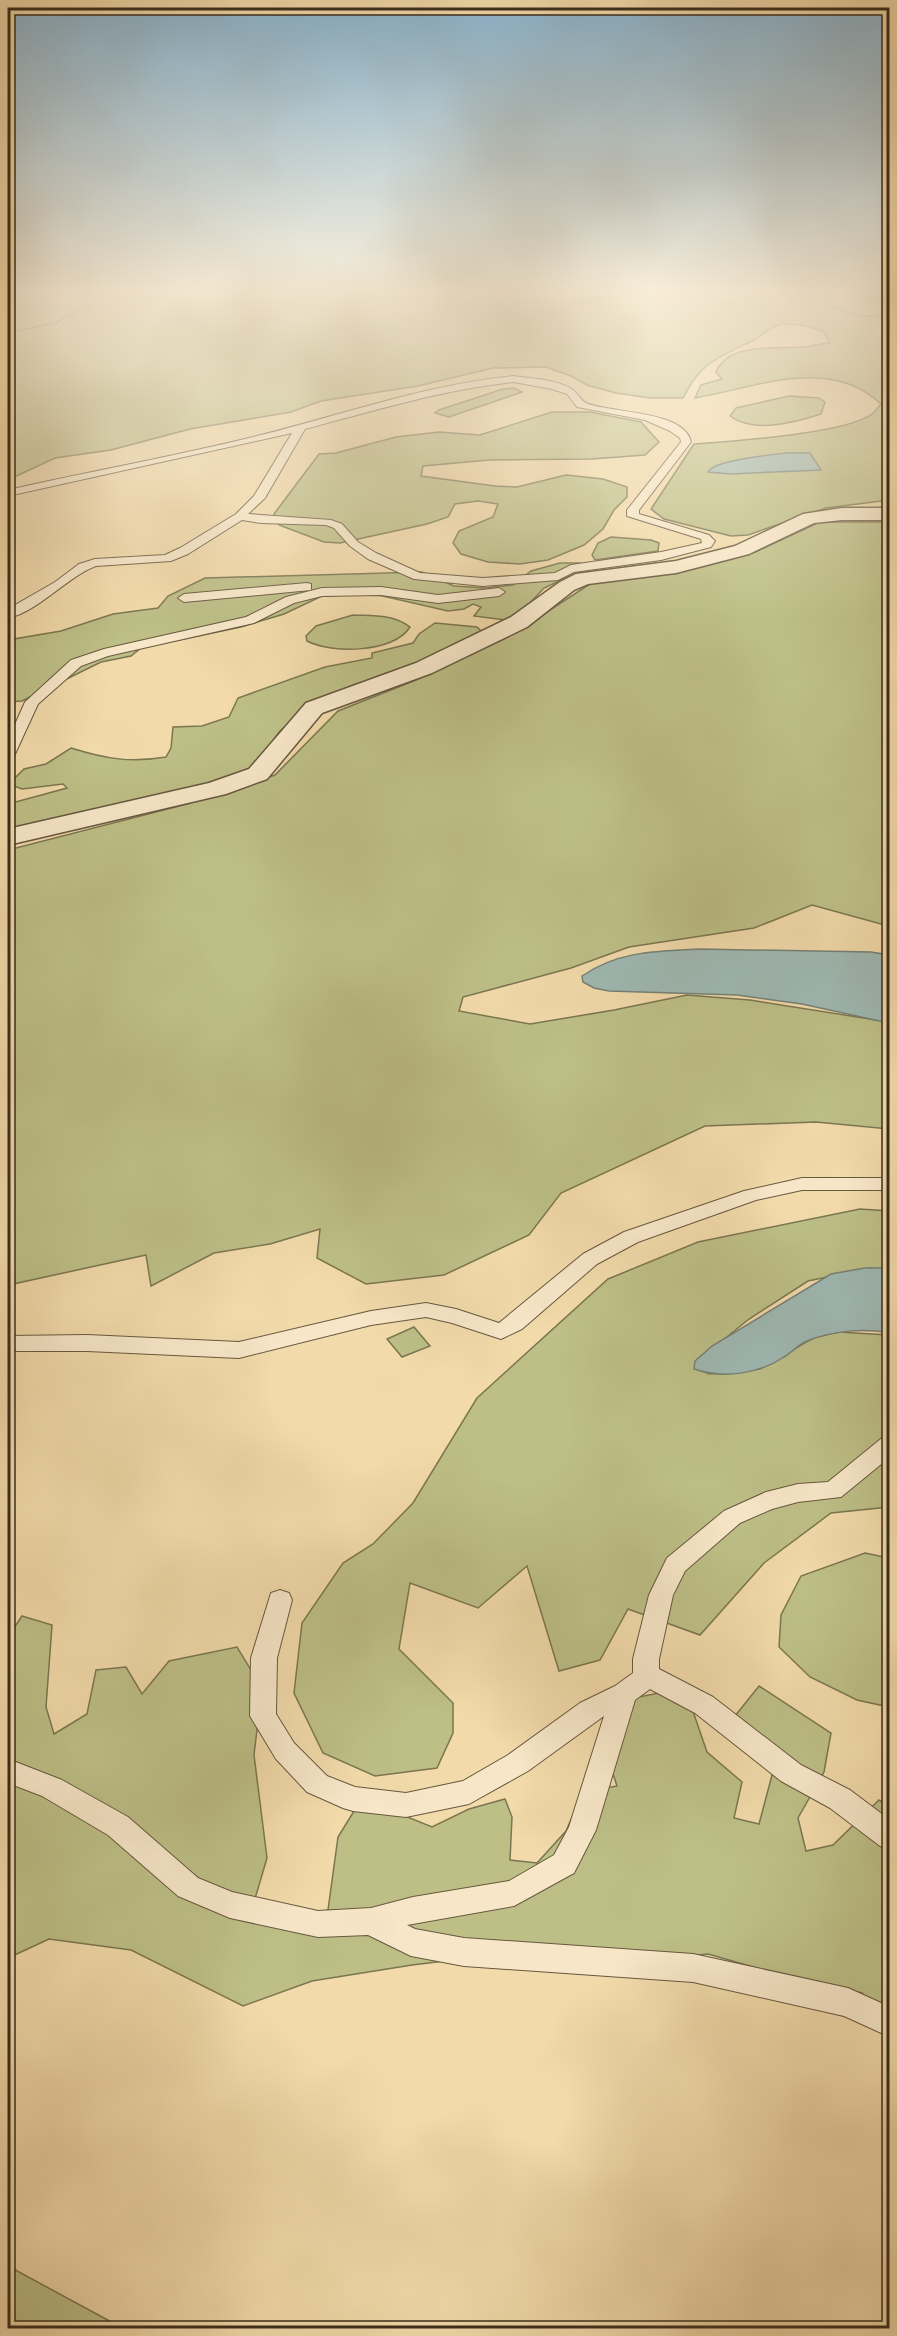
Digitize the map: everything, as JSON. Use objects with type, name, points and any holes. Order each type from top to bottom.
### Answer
[{"type":"street","points":[[8,837],[217,789],[258,774],[314,708],[424,668],[519,622],[567,585],[583,578],[676,567],[742,550],[810,518],[842,514],[890,514]]},
{"type":"lane","points":[[8,493],[300,429],[400,401]]},
{"type":"lane","points":[[8,754],[32,702],[76,663],[104,653],[250,620],[296,597],[322,592],[381,591],[438,599],[528,588],[546,584],[571,569],[661,556],[707,544],[710,541],[705,537],[633,516],[633,510],[686,442],[685,437],[676,430],[638,414],[581,405],[578,401]]},
{"type":"lane","points":[[8,614],[59,585],[83,567],[110,561],[167,558],[184,551],[240,516],[259,498],[300,429]]},
{"type":"lane","points":[[240,516],[261,520],[327,522],[338,526],[354,544],[372,556],[418,576]]},
{"type":"lane","points":[[184,598],[418,576],[483,582],[558,576]]},
{"type":"lane","points":[[8,1344],[87,1343],[239,1350],[371,1318],[426,1310],[456,1316],[501,1332],[514,1324],[590,1259],[631,1237],[751,1195],[802,1184],[890,1184]]},
{"type":"lane","points":[[8,1771],[52,1788],[118,1826],[188,1887],[230,1905],[318,1924],[370,1921],[413,1910],[514,1893],[564,1864],[582,1830],[646,1659],[661,1595],[676,1565],[732,1517],[766,1501],[798,1493],[833,1491],[890,1444]]},
{"type":"lane","points":[[280,1600],[264,1658],[263,1716],[285,1751],[317,1784],[353,1799],[406,1805],[469,1792],[518,1763],[589,1711],[635,1686],[660,1680],[704,1705],[791,1773],[840,1798],[890,1837]]},
{"type":"lane","points":[[370,1921],[411,1942],[464,1952],[693,1968],[848,2002],[890,2023]]},
{"type":"green space","points":[[8,401],[321,401],[291,412],[190,429],[111,450],[55,458],[8,480]]},
{"type":"green space","points":[[466,401],[496,401],[449,417],[435,413]]},
{"type":"green space","points":[[767,401],[825,402],[821,414],[775,425],[740,421],[730,416],[736,408]]},
{"type":"green space","points":[[877,401],[889,401],[889,500],[826,508],[748,535],[731,536],[664,519],[651,509],[694,444],[787,435],[838,427],[872,414],[881,404]]},
{"type":"green space","points":[[552,412],[590,412],[641,422],[659,442],[645,455],[592,459],[489,460],[423,466],[421,476],[517,487],[566,475],[603,479],[627,487],[627,497],[614,510],[603,529],[584,545],[548,560],[520,564],[488,562],[461,554],[453,543],[459,531],[493,517],[498,504],[478,501],[455,504],[448,517],[427,524],[340,543],[324,542],[279,525],[274,514],[319,454],[336,453],[396,437],[439,432],[480,435]]},
{"type":"green space","points":[[820,522],[889,522],[889,924],[881,924],[812,905],[754,928],[629,947],[571,968],[463,997],[459,1011],[530,1024],[687,995],[750,1000],[889,1022],[889,1129],[816,1122],[705,1126],[561,1193],[529,1235],[444,1275],[366,1284],[317,1258],[320,1229],[270,1244],[214,1253],[151,1286],[146,1255],[13,1284],[8,1266],[8,850],[187,804],[275,775],[338,711],[416,680],[530,623],[590,584],[672,573],[755,552]]},
{"type":"green space","points":[[611,537],[651,540],[659,543],[658,551],[595,560],[592,555],[598,543]]},
{"type":"green space","points":[[560,563],[580,563],[591,572],[570,576],[544,588],[524,609],[505,620],[474,616],[481,607],[473,604],[464,609],[448,611],[374,594],[322,596],[284,614],[241,627],[141,648],[131,656],[101,662],[22,701],[8,702],[8,640],[61,631],[113,614],[158,608],[168,596],[205,578],[422,572],[454,586],[485,588],[513,585],[531,571]]},
{"type":"green space","points":[[353,615],[390,618],[410,627],[402,636],[391,642],[362,649],[331,648],[307,641],[306,636],[316,626]]},
{"type":"green space","points":[[435,623],[477,627],[483,633],[294,719],[280,731],[253,768],[205,789],[8,834],[8,804],[67,788],[63,784],[22,789],[9,784],[24,769],[46,764],[71,748],[118,759],[141,760],[166,757],[171,748],[173,727],[202,726],[229,717],[238,698],[325,667],[372,658],[372,653],[413,643],[419,634]]},
{"type":"green space","points":[[860,1209],[889,1211],[889,1271],[871,1268],[808,1281],[749,1319],[712,1349],[696,1368],[709,1374],[760,1369],[813,1338],[838,1332],[889,1335],[889,1507],[831,1513],[764,1563],[700,1635],[628,1609],[600,1660],[559,1671],[527,1566],[478,1608],[410,1583],[399,1649],[453,1703],[453,1733],[437,1768],[375,1776],[323,1753],[294,1693],[302,1623],[343,1563],[373,1544],[413,1503],[477,1398],[608,1279],[698,1242]]},
{"type":"green space","points":[[414,1327],[430,1346],[402,1357],[387,1339]]},
{"type":"green space","points":[[865,1553],[889,1558],[889,1707],[857,1700],[810,1677],[779,1647],[781,1615],[801,1576]]},
{"type":"green space","points":[[22,1616],[52,1625],[46,1707],[54,1734],[87,1714],[96,1670],[126,1667],[142,1694],[169,1661],[237,1647],[262,1688],[254,1755],[267,1858],[252,1909],[289,1919],[328,1910],[338,1837],[359,1803],[405,1816],[432,1827],[469,1809],[505,1799],[512,1817],[510,1860],[537,1863],[566,1831],[583,1792],[617,1786],[602,1740],[618,1701],[685,1688],[707,1752],[742,1782],[734,1818],[759,1824],[775,1764],[727,1726],[759,1686],[831,1733],[824,1772],[798,1818],[806,1851],[833,1845],[879,1800],[889,1807],[889,2029],[862,1993],[788,1977],[708,1954],[577,1969],[520,1952],[412,1965],[312,1981],[243,2006],[131,1950],[49,1939],[8,1958],[8,1637]]},
{"type":"green space","points":[[8,2266],[115,2324],[120,2328],[8,2328]]},
{"type":"water","points":[[787,453],[810,453],[821,470],[731,474],[708,472],[712,468],[731,461]]},
{"type":"water","points":[[698,949],[871,952],[889,955],[889,1023],[802,1004],[737,995],[609,991],[594,988],[583,982],[582,976],[624,957],[653,952]]},
{"type":"water","points":[[865,1268],[889,1268],[889,1333],[858,1331],[826,1335],[804,1343],[774,1363],[752,1371],[717,1374],[694,1369],[695,1361],[712,1346],[831,1274]]}]
